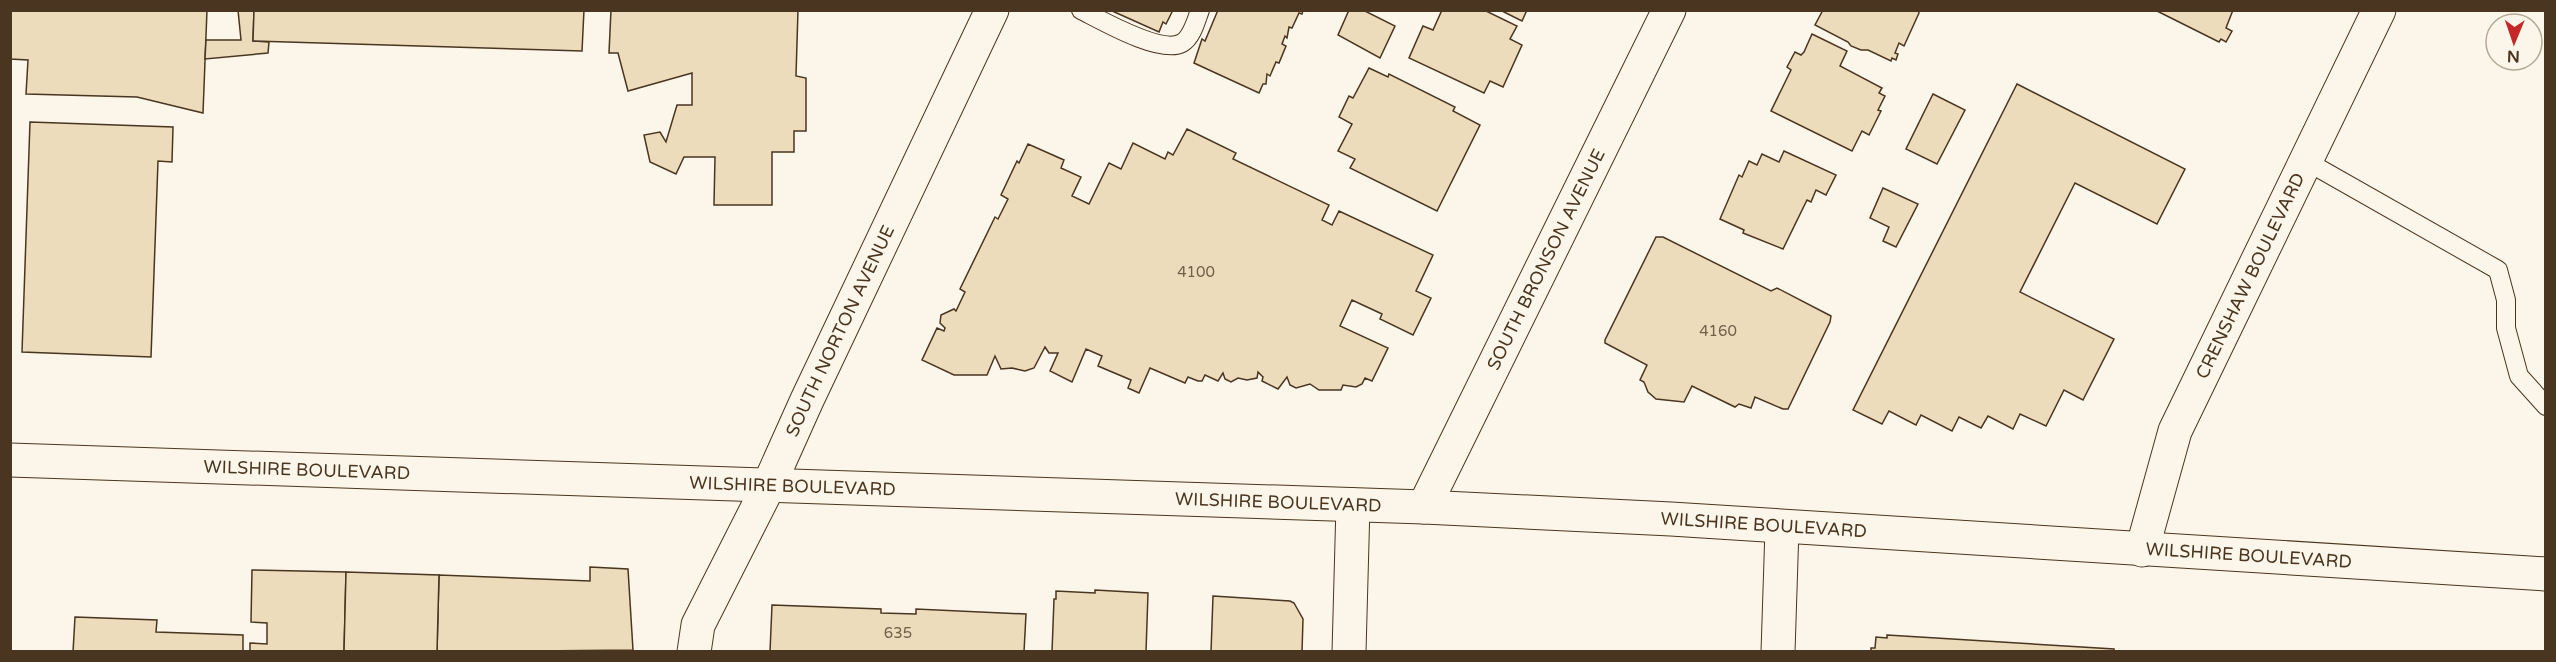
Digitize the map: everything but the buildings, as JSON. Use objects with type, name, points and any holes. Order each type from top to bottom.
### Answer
[{"type":"main road","name":"SOUTH NORTON AVENUE","points":[[694,651],[698,625],[768,487],[811,390],[992,10]]},
{"type":"main road","name":"SOUTH BRONSON AVENUE","points":[[1424,507],[1669,10]]},
{"type":"main road","name":"CRENSHAW BOULEVARD","points":[[2142,550],[2175,431],[2379,10]]},
{"type":"main road","name":"WILSHIRE BOULEVARD","points":[[10,460],[768,487],[1424,507],[1671,519],[1782,528],[2546,574]]},
{"type":"main road","points":[[1349,651],[1353,505]]},
{"type":"main road","points":[[1778,651],[1782,528]]},
{"type":"lane","points":[[1081,10],[1161,45],[1180,44],[1189,36],[1200,10]]},
{"type":"lane","points":[[2306,161],[2498,270],[2506,300],[2506,328],[2519,376],[2546,406]]}]
